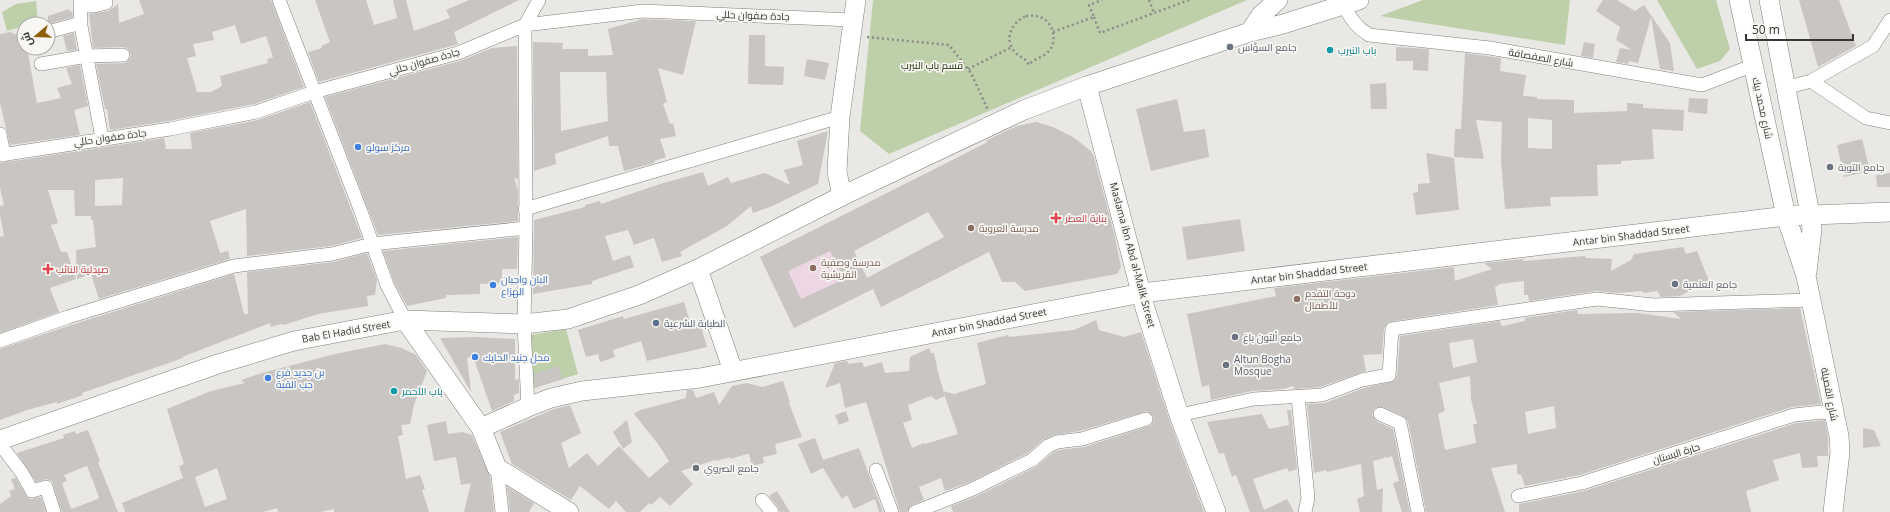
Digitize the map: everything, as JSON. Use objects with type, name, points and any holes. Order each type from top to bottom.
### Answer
[{"type":"main road","points":[[842,196],[837,172],[840,117],[851,27],[856,0]]},
{"type":"main road","points":[[1250,32],[1261,14],[1276,0]]},
{"type":"main road","name":"شارع محمد بيك","points":[[1739,0],[1786,216]]},
{"type":"main road","points":[[1769,0],[1810,214]]},
{"type":"main road","name":"Bab El Hadid Street","points":[[0,440],[218,364],[287,343],[406,320],[524,324],[568,319],[639,295],[698,269],[842,196],[993,123],[1087,86],[1250,32],[1283,24],[1349,2]]},
{"type":"main road","name":"Maslama ibn Abd al-Malik Street","points":[[1087,86],[1145,308],[1179,415],[1216,512]]},
{"type":"main road","name":"Antar bin Shaddad Street","points":[[481,428],[551,398],[582,391],[700,378],[1142,293],[1786,216],[1890,212]]},
{"type":"main road","name":"شارع القصيلة","points":[[1806,276],[1812,229],[1810,214]]},
{"type":"main road","name":"شارع القصيلة","points":[[1786,216],[1806,276],[1835,414],[1840,452],[1833,512]]},
{"type":"main road","points":[[698,269],[733,371]]},
{"type":"main road","points":[[406,320],[481,428],[497,468],[569,512]]},
{"type":"street","points":[[279,0],[387,285],[406,320]]},
{"type":"street","points":[[528,407],[524,324],[526,228],[524,25],[539,0]]},
{"type":"street","points":[[102,138],[81,23],[80,3],[94,6],[106,2]]},
{"type":"street","name":"شارع الصفصافة","points":[[1349,2],[1359,28],[1369,35],[1490,48],[1702,85],[1754,65]]},
{"type":"street","name":"جادة صفوان حللي","points":[[2,155],[102,138],[170,129],[256,112],[314,92],[458,53],[524,25],[643,11],[851,27]]},
{"type":"street","points":[[1785,88],[1811,81],[1873,46],[1890,20]]},
{"type":"street","points":[[56,30],[81,23]]},
{"type":"street","points":[[41,64],[87,56],[123,55]]},
{"type":"street","points":[[1811,81],[1866,118],[1890,123]]},
{"type":"street","points":[[525,209],[840,117]]},
{"type":"street","points":[[0,134],[2,155]]},
{"type":"street","points":[[0,341],[68,317],[234,266],[332,254],[372,244],[526,228]]},
{"type":"street","points":[[1179,415],[1254,399],[1322,395],[1362,380],[1389,375],[1392,329],[1597,299],[1653,305],[1811,300]]},
{"type":"street","points":[[1298,397],[1308,498],[1305,512]]},
{"type":"street","name":"حارة البستان","points":[[1518,496],[1582,483],[1794,415],[1822,412],[1835,414]]},
{"type":"street","points":[[1380,414],[1400,423],[1418,512]]},
{"type":"street","points":[[915,512],[991,480],[1032,460],[1048,446],[1057,442],[1082,439],[1146,419]]},
{"type":"street","points":[[0,444],[22,473],[32,491],[46,487],[54,512]]},
{"type":"street","points":[[497,468],[502,512]]},
{"type":"street","points":[[876,470],[892,512]]},
{"type":"street","points":[[762,500],[772,512]]},
{"type":"path","points":[[1102,0],[1089,5],[1100,32],[1189,0]]},
{"type":"path","points":[[1149,0],[1154,13]]},
{"type":"path","points":[[1026,16],[1036,16],[1043,18],[1050,25],[1053,32],[1052,46],[1042,57],[1033,59],[1028,65],[1026,59],[1016,53],[1012,47],[1010,40],[1013,25],[1019,19],[1026,16]]},
{"type":"path","points":[[1053,32],[1094,17]]},
{"type":"path","points":[[851,27],[949,45],[968,69],[986,105],[993,123]]},
{"type":"path","points":[[968,69],[1012,47]]},
{"type":"shaded area","name":"مدرسة وصفية القريشية","points":[[837,219],[873,289],[794,328],[760,257]]},
{"type":"green space","name":"قسم باب النيرب","points":[[873,0],[1247,0],[889,154],[860,131]]},
{"type":"green space","points":[[1423,0],[1570,0],[1565,45],[1380,16]]},
{"type":"green space","points":[[1657,0],[1716,0],[1730,49],[1720,61],[1697,69]]},
{"type":"green space","points":[[36,1],[37,16],[16,16],[16,28],[7,31],[2,12],[16,4]]},
{"type":"green space","points":[[566,329],[578,374],[531,389],[531,335]]},
{"type":"building","points":[[139,0],[271,0],[304,87],[254,104],[169,121],[110,130],[107,109],[105,109],[96,64],[124,63],[130,59],[131,54],[127,48],[123,47],[93,48],[89,14],[108,11],[118,4],[119,23],[144,14]],"holes":[[[235,25],[241,44],[266,36],[273,57],[267,59],[268,63],[220,76],[222,86],[211,92],[197,92],[187,58],[196,56],[193,44],[214,40],[212,32]]]},
{"type":"building","points":[[315,0],[366,0],[374,25],[397,18],[393,0],[406,0],[414,31],[450,18],[446,10],[469,0],[519,0],[454,32],[458,44],[319,82],[308,52],[322,48],[321,46],[330,42]]},
{"type":"building","points":[[1603,0],[1617,0],[1635,11],[1644,5],[1670,43],[1674,71],[1660,69],[1651,17],[1638,63],[1629,61],[1628,64],[1616,62],[1620,48],[1632,50],[1616,40],[1620,27],[1596,11]]},
{"type":"building","points":[[1799,0],[1839,0],[1856,46],[1818,67]]},
{"type":"building","points":[[69,9],[70,12],[72,11],[73,17],[56,22],[56,16],[48,16]]},
{"type":"building","points":[[643,19],[696,21],[683,75],[658,68],[667,102],[663,104],[670,124],[673,123],[676,136],[660,139],[666,157],[654,161],[654,163],[624,171],[618,146],[609,146],[608,136],[555,154],[556,164],[534,171],[533,42],[563,43],[562,49],[588,49],[588,56],[613,55],[608,29]],"holes":[[[560,72],[606,72],[608,121],[561,131]]]},
{"type":"building","points":[[10,32],[16,35],[16,56],[28,56],[37,103],[61,98],[57,88],[72,84],[66,68],[80,65],[88,106],[74,110],[80,135],[10,145],[0,103],[0,34]]},
{"type":"building","points":[[74,33],[77,50],[67,51],[63,36]]},
{"type":"building","points":[[749,35],[765,35],[765,66],[784,67],[783,85],[748,84]]},
{"type":"building","points":[[1584,42],[1595,44],[1593,58],[1581,56]]},
{"type":"building","points":[[517,46],[518,179],[514,178],[518,190],[518,221],[378,235],[325,97],[460,61],[492,48]]},
{"type":"building","points":[[1396,47],[1429,49],[1428,71],[1413,70],[1413,61],[1396,61]]},
{"type":"building","points":[[1465,53],[1501,58],[1500,71],[1526,75],[1523,96],[1537,97],[1537,99],[1574,100],[1574,113],[1627,111],[1627,103],[1643,104],[1643,108],[1684,110],[1683,131],[1652,129],[1654,159],[1621,161],[1621,164],[1597,165],[1598,196],[1550,197],[1551,206],[1505,209],[1501,160],[1502,122],[1476,120],[1484,159],[1454,157],[1455,129],[1461,129]],"holes":[[[1528,118],[1552,120],[1552,149],[1528,148]]]},
{"type":"building","points":[[807,59],[829,63],[825,80],[804,76]]},
{"type":"building","points":[[1386,83],[1387,109],[1371,109],[1370,84]]},
{"type":"building","points":[[1689,98],[1708,99],[1707,114],[1688,112]]},
{"type":"building","points":[[1177,99],[1184,132],[1205,129],[1209,157],[1151,171],[1136,109]]},
{"type":"building","points":[[310,102],[362,238],[331,246],[247,256],[246,209],[210,221],[220,253],[228,251],[230,259],[99,299],[91,274],[77,279],[76,250],[96,247],[93,220],[91,220],[91,216],[75,216],[74,190],[48,190],[58,223],[51,225],[61,252],[67,252],[76,279],[50,288],[59,312],[0,333],[0,237],[4,236],[0,206],[4,205],[0,188],[0,163],[164,138],[166,149],[192,149],[190,133],[258,120]],"holes":[[[123,178],[122,205],[95,206],[95,180]]]},
{"type":"building","points":[[1036,122],[1053,127],[1073,137],[1091,151],[1094,157],[1114,233],[1121,267],[1117,274],[1025,291],[1015,282],[1002,282],[989,252],[881,307],[873,289],[794,328],[760,257],[1017,126]],"holes":[[[928,212],[944,237],[867,278],[854,251]],[[830,251],[844,279],[801,299],[788,271]]]},
{"type":"building","points":[[828,131],[818,184],[770,207],[753,213],[751,206],[727,226],[680,252],[682,256],[662,262],[654,238],[634,245],[628,230],[605,236],[613,261],[630,255],[634,267],[592,281],[592,284],[533,294],[534,220],[585,207],[585,205],[600,201],[601,204],[660,184],[703,172],[708,186],[728,177],[731,183],[765,173],[790,185],[784,170],[803,165],[797,141]]},
{"type":"building","points":[[1862,139],[1870,171],[1844,177],[1837,145]]},
{"type":"building","points":[[1426,153],[1454,158],[1459,210],[1416,215],[1413,193],[1418,192],[1418,184],[1430,183]]},
{"type":"building","points":[[1890,173],[1890,187],[1877,187],[1876,175]]},
{"type":"building","points":[[1240,219],[1245,251],[1187,260],[1182,227]]},
{"type":"building","points":[[518,237],[517,269],[502,269],[502,283],[480,284],[480,294],[446,295],[446,298],[407,306],[394,282],[383,251]]},
{"type":"building","points":[[1683,247],[1686,254],[1697,251],[1709,281],[1680,296],[1661,297],[1657,291],[1644,293],[1641,291],[1617,293],[1596,291],[1529,301],[1528,295],[1524,295],[1524,281],[1499,284],[1495,287],[1498,305],[1388,322],[1384,328],[1382,354],[1363,355],[1366,371],[1320,387],[1295,389],[1293,386],[1283,389],[1252,391],[1211,400],[1209,385],[1202,387],[1187,314],[1276,296],[1274,288],[1454,267],[1455,281],[1492,269],[1484,263],[1523,259],[1523,261],[1585,256],[1586,258],[1612,259],[1611,271],[1631,260],[1634,254]]},
{"type":"building","points":[[367,253],[377,280],[375,295],[367,296],[368,306],[318,314],[284,325],[281,324],[271,327],[270,323],[182,357],[183,358],[82,393],[83,395],[57,404],[57,402],[27,410],[0,420],[0,349],[234,274],[244,314],[248,314],[247,272],[333,262]]},
{"type":"building","points":[[684,302],[692,329],[701,326],[707,347],[647,361],[641,341],[613,350],[615,357],[600,362],[598,354],[586,357],[578,330],[623,316],[624,319]]},
{"type":"building","points":[[1800,308],[1821,404],[1792,407],[1580,475],[1525,486],[1521,475],[1517,474],[1517,464],[1491,468],[1505,512],[1426,512],[1408,421],[1403,416],[1383,407],[1375,408],[1372,415],[1376,421],[1393,429],[1410,512],[1402,512],[1393,483],[1399,481],[1392,456],[1385,458],[1384,455],[1384,458],[1373,461],[1377,490],[1383,488],[1382,512],[1360,512],[1357,499],[1364,496],[1361,464],[1327,472],[1326,470],[1314,473],[1307,404],[1325,403],[1364,388],[1394,381],[1397,376],[1400,336],[1500,321],[1501,325],[1503,326],[1525,321],[1525,318],[1577,310],[1578,314],[1638,313],[1681,319],[1673,312]],"holes":[[[1473,339],[1477,362],[1453,368],[1449,343]],[[1470,376],[1471,399],[1477,424],[1473,424],[1476,443],[1445,450],[1438,414],[1445,411],[1439,383]],[[1554,406],[1556,428],[1528,434],[1525,412]]]},
{"type":"building","points":[[1096,320],[1099,330],[1124,337],[1141,332],[1169,419],[1204,512],[953,512],[951,506],[977,496],[1036,467],[1052,453],[1059,450],[1084,447],[1149,426],[1152,424],[1154,417],[1147,411],[1080,431],[1054,435],[1043,440],[1028,453],[970,482],[945,491],[941,478],[919,487],[924,500],[912,505],[907,512],[900,512],[866,402],[845,408],[840,383],[825,388],[835,363],[847,361],[849,364],[862,362],[864,367],[882,362],[885,373],[909,371],[910,357],[929,348],[931,353],[934,353],[944,391],[954,394],[986,384],[977,343],[1008,335],[1009,337],[1074,330]],"holes":[[[931,396],[936,400],[945,396],[958,434],[925,444],[924,443],[912,448],[903,423],[912,420],[908,405]]]},
{"type":"building","points":[[476,337],[515,339],[515,380],[519,379],[519,393],[514,395],[514,401],[492,411],[473,356],[467,358],[471,392],[440,338]]},
{"type":"building","points":[[385,344],[402,348],[416,355],[427,371],[414,405],[410,424],[401,425],[403,435],[398,436],[406,479],[420,475],[425,489],[422,490],[429,512],[334,512],[334,509],[321,512],[278,512],[277,508],[263,512],[125,512],[122,503],[183,478],[179,466],[184,464],[167,409],[211,391],[245,383],[241,380],[262,373],[335,354]],"holes":[[[217,468],[227,499],[205,507],[195,477]]]},
{"type":"building","points":[[558,366],[563,379],[535,388],[534,374]]},
{"type":"building","points":[[783,381],[790,402],[789,403],[802,437],[775,444],[777,454],[763,457],[764,463],[752,466],[749,454],[747,454],[730,459],[730,457],[715,460],[681,471],[693,484],[670,506],[660,497],[651,505],[649,503],[640,512],[626,512],[616,501],[609,509],[580,486],[571,500],[512,464],[500,432],[554,409],[570,405],[581,433],[561,443],[569,468],[587,453],[598,466],[619,446],[649,478],[669,461],[658,444],[634,414],[640,410],[686,398],[687,390],[693,390],[696,398],[714,392],[719,405],[732,386],[747,383],[762,387]]},
{"type":"building","points":[[1287,410],[1291,410],[1297,469],[1289,472],[1287,468],[1253,479],[1264,510],[1287,499],[1294,512],[1250,512],[1236,475],[1232,477],[1224,453],[1219,454],[1207,422],[1262,414],[1269,429],[1289,425]]},
{"type":"building","points":[[846,411],[849,421],[839,425],[835,415]]},
{"type":"building","points":[[627,420],[632,442],[623,449],[613,432]]},
{"type":"building","points":[[1825,420],[1828,437],[1828,456],[1817,456],[1818,467],[1802,468],[1800,453],[1773,460],[1779,480],[1746,491],[1751,512],[1519,512],[1519,504],[1584,491],[1796,423]]},
{"type":"building","points":[[446,421],[448,434],[462,432],[472,435],[490,476],[494,512],[464,512],[471,483],[461,485],[456,457],[434,461],[427,425]]},
{"type":"building","points":[[1863,428],[1874,430],[1881,446],[1863,448]]},
{"type":"building","points":[[88,430],[100,461],[98,462],[118,512],[62,512],[52,481],[47,479],[36,482],[17,453],[64,438],[63,435],[75,431],[76,434]],"holes":[[[87,466],[99,497],[98,499],[71,509],[62,483],[67,481],[64,475]]]},
{"type":"building","points":[[815,438],[823,460],[859,448],[883,512],[879,512],[875,499],[854,509],[847,495],[842,499],[823,468],[811,474],[798,444]]},
{"type":"building","points":[[16,478],[27,497],[31,499],[41,497],[46,512],[0,512],[0,504],[11,496],[9,491],[15,489],[11,479]]},
{"type":"building","points":[[507,487],[534,503],[529,512],[510,512]]},
{"type":"building","points":[[777,491],[790,512],[780,512],[769,496]]},
{"type":"place","name":"جامع السوَّاس","points":[[1230,47]]},
{"type":"place","name":"باب النيرب","points":[[1330,50]]},
{"type":"place","name":"مركز سولو","points":[[358,147]]},
{"type":"place","name":"جامع التوبة","points":[[1830,167]]},
{"type":"place","name":"بناية العطر","points":[[1056,218]]},
{"type":"place","name":"مدرسة العروبة","points":[[971,228]]},
{"type":"place","name":"مدرسة وصفية القريشية","points":[[813,268]]},
{"type":"place","name":"صيدلية النائب","points":[[48,269]]},
{"type":"place","name":"جامع العلمية","points":[[1675,284]]},
{"type":"place","name":"البان واجبان الهزاع","points":[[493,285]]},
{"type":"place","name":"دوحة التقدم للأطفال","points":[[1297,299]]},
{"type":"place","name":"الطبابة الشرعية","points":[[656,323]]},
{"type":"place","name":"جامع ألتون باغ","points":[[1235,337]]},
{"type":"place","name":"محل جنيد الحايك","points":[[475,357]]},
{"type":"place","name":"Altun Bogha Mosque","points":[[1226,365]]},
{"type":"place","name":"بن جديد فرع جب القبة","points":[[268,378]]},
{"type":"place","name":"باب الأحمر","points":[[394,391]]},
{"type":"place","name":"جامع الصروي","points":[[696,468]]}]
